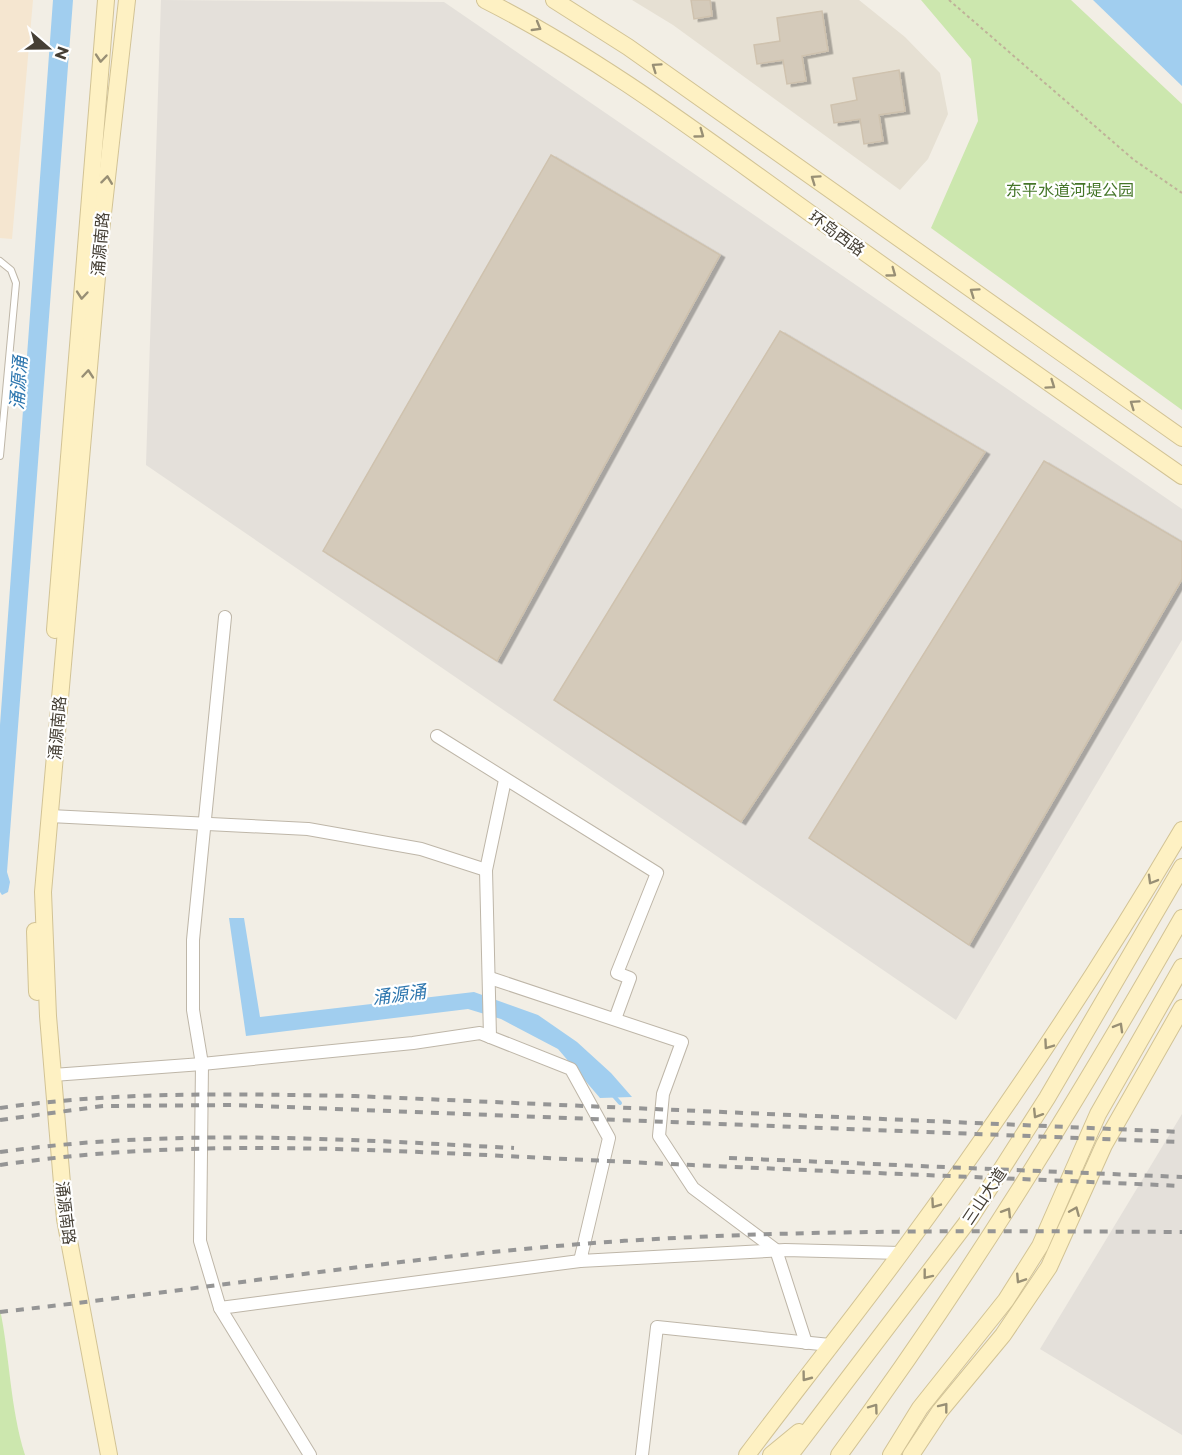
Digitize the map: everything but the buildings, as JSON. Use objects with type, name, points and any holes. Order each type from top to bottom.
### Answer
[{"type":"main road","name":"涌源南路","points":[[98,1455],[62,1245],[34,960],[36,881],[50,681],[106,0]]},
{"type":"main road","name":"涌源南路","points":[[109,1455],[65,1219],[53,1075],[43,892],[101,231],[127,0]]},
{"type":"main road","name":"环岛西路","points":[[485,0],[545,32],[686,123],[988,341],[1182,476]]},
{"type":"main road","name":"环岛西路","points":[[554,0],[628,47],[1182,438]]},
{"type":"main road","points":[[747,1455],[901,1253],[1058,1031],[1182,830]]},
{"type":"main road","name":"三山大道","points":[[790,1455],[971,1217],[1053,1088],[1182,867]]},
{"type":"main road","name":"三山大道","points":[[839,1455],[894,1380],[1000,1223],[1182,918]]},
{"type":"main road","points":[[891,1455],[920,1408],[1001,1308],[1040,1246],[1098,1114],[1182,967]]},
{"type":"main road","points":[[911,1455],[940,1411],[1003,1335],[1048,1267],[1104,1145],[1182,1008]]},
{"type":"main road","points":[[771,1455],[822,1412]]},
{"type":"street","points":[[225,617],[193,940],[193,1010],[202,1065],[200,1241],[220,1308],[310,1455]]},
{"type":"street","points":[[437,736],[657,873],[617,973],[630,978],[615,1019]]},
{"type":"street","points":[[490,1037],[486,870],[506,780]]},
{"type":"street","points":[[50,816],[308,829],[422,849],[486,870]]},
{"type":"street","points":[[490,978],[682,1042],[663,1094],[659,1136],[693,1188],[776,1250],[806,1343]]},
{"type":"street","points":[[53,1075],[202,1065],[413,1043],[480,1033],[571,1069],[609,1138],[580,1261]]},
{"type":"street","points":[[220,1308],[580,1261],[776,1250],[901,1253]]},
{"type":"street","points":[[642,1455],[657,1328],[830,1345]]},
{"type":"lane","points":[[0,261],[11,270],[16,283],[0,456]]},
{"type":"path","points":[[949,0],[1134,160],[1182,193]]},
{"type":"shaded area","points":[[0,0],[33,0],[12,239],[0,238]]},
{"type":"shaded area","points":[[161,0],[444,2],[1182,509],[1182,640],[956,1020],[146,465]]},
{"type":"shaded area","points":[[632,0],[859,0],[905,37],[940,73],[948,114],[928,159],[900,190],[673,25]]},
{"type":"shaded area","points":[[1182,1114],[1182,1435],[1040,1349]]},
{"type":"green space","name":"东平水道河堤公园","points":[[921,0],[1071,0],[1182,104],[1182,410],[931,228],[978,121],[971,59]]},
{"type":"green space","points":[[0,1309],[16,1419],[25,1455],[0,1455]]},
{"type":"water","points":[[53,0],[73,0],[7,872],[10,882],[8,892],[2,895],[0,892],[0,725]]},
{"type":"water","points":[[1093,0],[1182,0],[1182,86]]},
{"type":"water","points":[[229,918],[244,918],[260,1017],[474,992],[538,1015],[577,1042],[611,1073],[632,1097],[600,1098],[558,1049],[501,1019],[468,1009],[246,1036]]},
{"type":"waterway","name":"涌源涌","points":[[613,1095],[620,1103]]},
{"type":"railway","points":[[0,1108],[133,1096],[221,1094],[355,1096],[1182,1132]]},
{"type":"railway","points":[[0,1120],[103,1106],[235,1105],[1182,1142]]},
{"type":"railway","points":[[0,1152],[128,1140],[192,1138],[321,1139],[514,1148]]},
{"type":"railway","points":[[0,1165],[73,1156],[146,1151],[293,1148],[1182,1186]]},
{"type":"railway","points":[[729,1158],[1182,1177]]},
{"type":"railway","points":[[0,1312],[466,1255],[622,1241],[762,1234],[972,1231],[1182,1232]]}]
